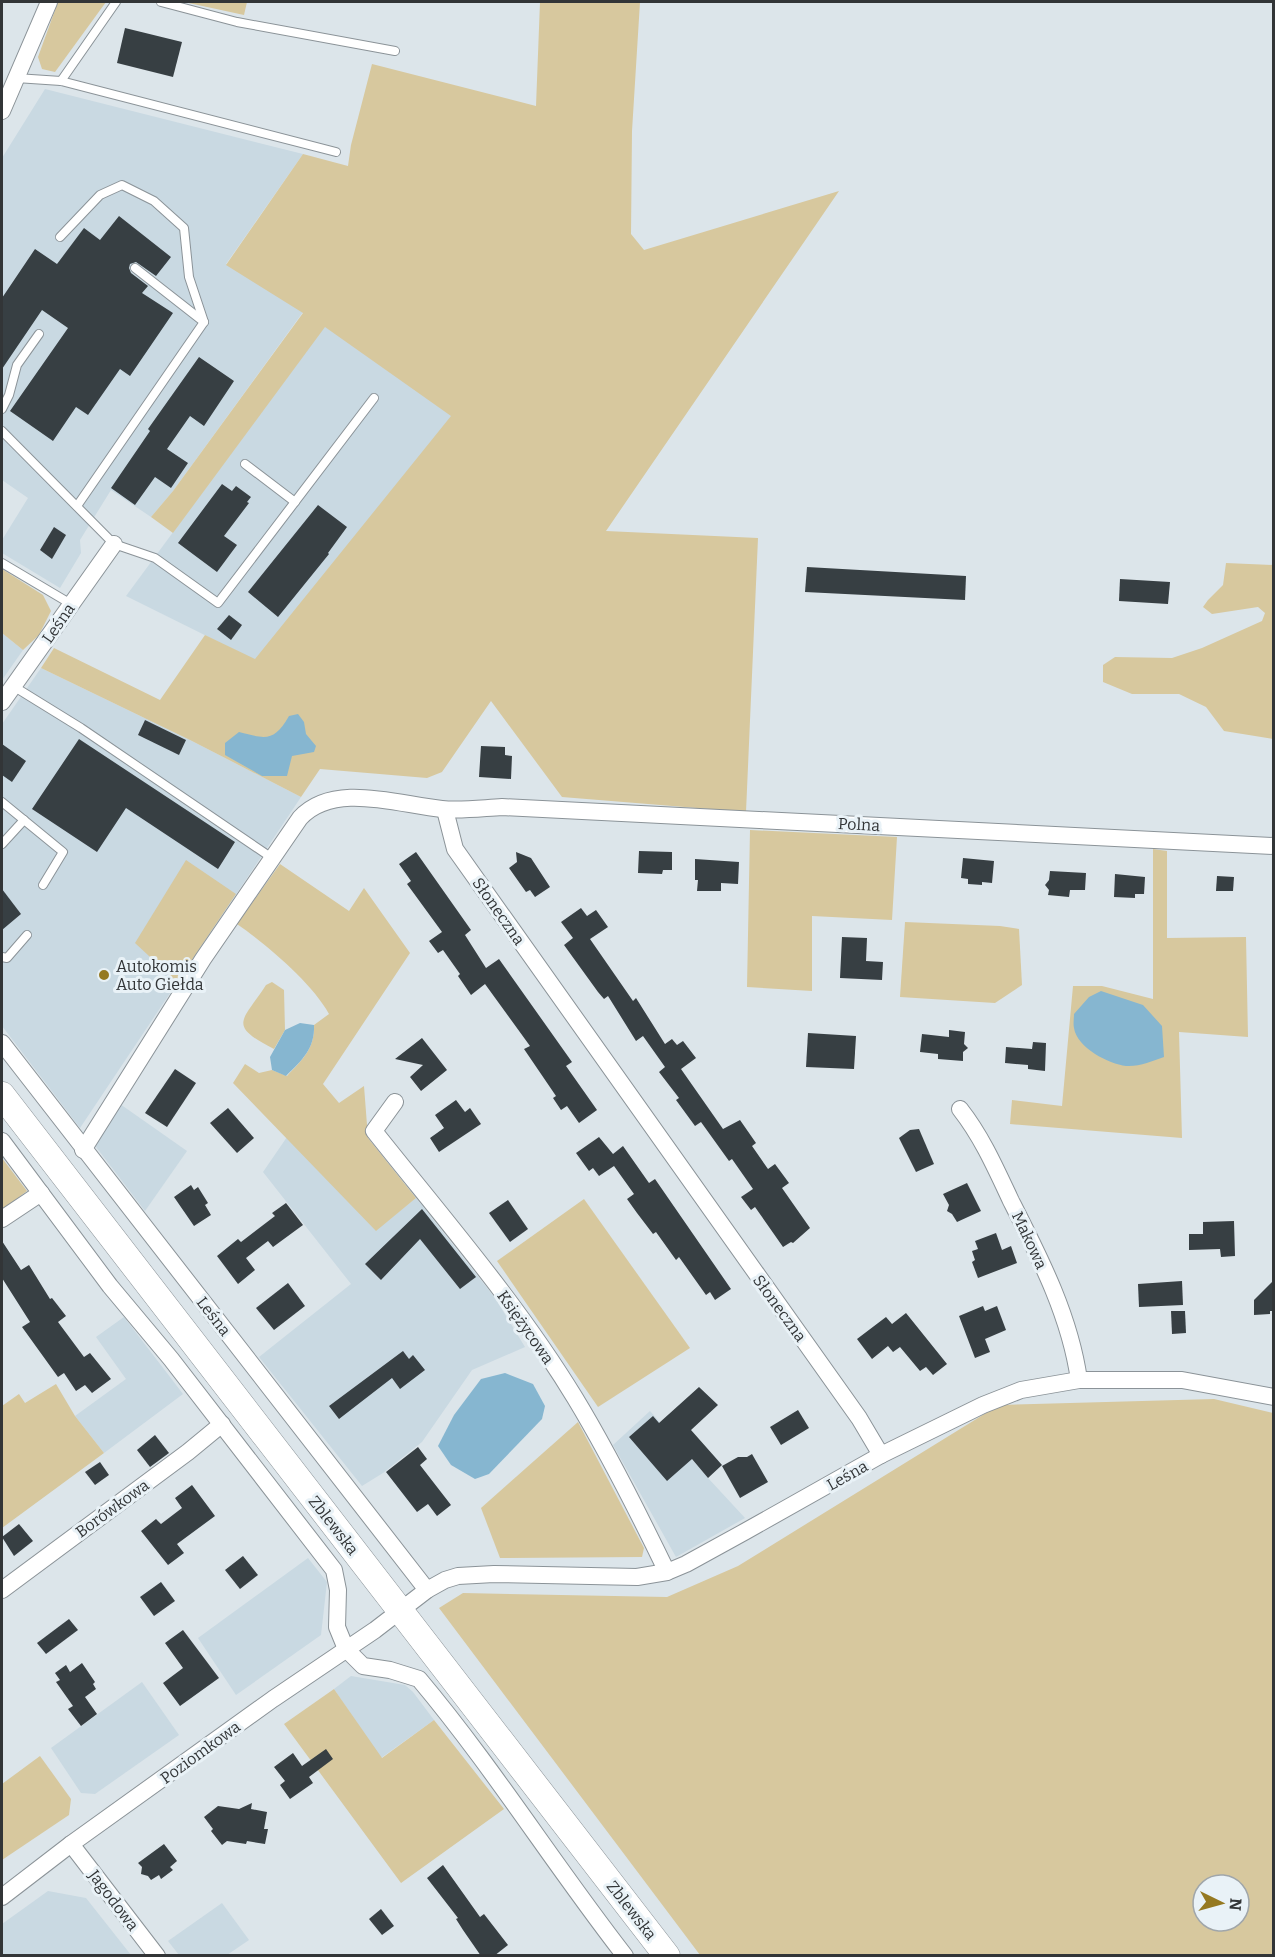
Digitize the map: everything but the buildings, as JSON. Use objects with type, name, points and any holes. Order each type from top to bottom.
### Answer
[{"type":"main road","name":"Zblewska","points":[[2,1095],[667,1956]]},
{"type":"street","points":[[2,111],[49,2]]},
{"type":"street","name":"Leśna","points":[[2,702],[114,544]]},
{"type":"street","points":[[83,1150],[203,959],[300,818],[312,806],[324,801],[355,798],[445,810]]},
{"type":"street","name":"Polna","points":[[445,810],[502,807],[1274,846]]},
{"type":"street","name":"Słoneczna","points":[[445,810],[455,849],[860,1418],[881,1455]]},
{"type":"street","name":"Leśna","points":[[2,1043],[427,1590]]},
{"type":"street","name":"Księżycowa","points":[[395,1102],[374,1131],[505,1296],[574,1397],[631,1497],[667,1572]]},
{"type":"street","name":"Makowa","points":[[960,1109],[984,1145],[1037,1254],[1062,1313],[1075,1355],[1079,1380]]},
{"type":"street","name":"Zblewska","points":[[2,1141],[110,1286],[222,1424],[333,1570],[338,1590],[337,1628],[346,1649],[363,1666],[390,1670],[418,1679],[537,1834],[580,1898],[625,1956]]},
{"type":"street","points":[[2,1219],[41,1193]]},
{"type":"street","name":"Leśna","points":[[401,1611],[427,1590],[458,1576],[494,1574],[637,1576],[667,1572],[686,1564],[881,1455],[993,1401],[1021,1390],[1079,1380],[1182,1380],[1274,1397]]},
{"type":"street","name":"Borówkowa","points":[[2,1590],[188,1452],[222,1424]]},
{"type":"street","name":"Poziomkowa","points":[[2,1897],[71,1844],[401,1611]]},
{"type":"street","name":"Jagodowa","points":[[71,1844],[156,1956]]},
{"type":"lane","points":[[61,81],[116,2]]},
{"type":"lane","points":[[161,2],[237,22],[395,51]]},
{"type":"lane","points":[[16,78],[61,81],[336,152]]},
{"type":"lane","points":[[60,237],[100,195],[122,185],[154,201],[184,228],[189,277],[204,322]]},
{"type":"lane","points":[[135,268],[204,322]]},
{"type":"lane","points":[[77,506],[204,322]]},
{"type":"lane","points":[[2,409],[9,395],[17,365],[39,334]]},
{"type":"lane","points":[[2,431],[114,544],[155,558],[218,603],[374,398]]},
{"type":"lane","points":[[245,464],[295,502]]},
{"type":"lane","points":[[2,563],[71,604]]},
{"type":"lane","points":[[13,686],[81,728],[272,858]]},
{"type":"lane","points":[[2,802],[63,852],[43,885]]},
{"type":"lane","points":[[2,844],[24,820]]},
{"type":"lane","points":[[2,957],[7,958],[27,934]]},
{"type":"shaded area","points":[[58,2],[106,2],[55,72],[42,69],[38,57]]},
{"type":"shaded area","points":[[184,2],[247,2],[244,15]]},
{"type":"shaded area","points":[[540,2],[640,2],[632,131],[631,234],[644,250],[839,191],[606,531],[758,538],[746,812],[562,797],[491,701],[442,772],[427,778],[320,769],[301,797],[41,668],[54,648],[160,700],[205,635],[255,659],[451,416],[325,327],[173,533],[151,517],[173,491],[303,313],[226,265],[303,154],[348,166],[351,145],[372,64],[536,106]]},
{"type":"shaded area","points":[[45,89],[303,154],[226,264],[303,312],[173,491],[151,517],[111,490],[80,540],[81,553],[60,588],[2,553],[2,540],[28,498],[2,480],[2,158]]},
{"type":"shaded area","points":[[325,326],[452,416],[255,660],[126,596]]},
{"type":"shaded area","points":[[1226,563],[1273,565],[1273,739],[1224,731],[1206,707],[1179,694],[1132,694],[1103,682],[1103,665],[1115,657],[1172,658],[1202,648],[1262,621],[1265,613],[1258,607],[1212,614],[1203,607],[1223,585]]},
{"type":"shaded area","points":[[2,569],[43,595],[51,611],[39,635],[23,650],[2,633]]},
{"type":"shaded area","points":[[2,633],[23,650],[2,680]]},
{"type":"shaded area","points":[[41,668],[301,797],[80,1128],[2,1026],[2,724]]},
{"type":"shaded area","points":[[750,830],[897,837],[892,920],[812,916],[812,991],[747,987]]},
{"type":"shaded area","points":[[1153,849],[1167,851],[1167,938],[1246,937],[1248,1037],[1179,1032],[1182,1138],[1010,1124],[1012,1100],[1062,1106],[1073,986],[1102,986],[1153,999]]},
{"type":"shaded area","points":[[186,860],[236,894],[177,982],[135,943]]},
{"type":"shaded area","points":[[280,864],[349,911],[364,888],[410,953],[323,1084],[339,1103],[364,1086],[368,1138],[416,1198],[376,1231],[233,1083],[245,1064],[259,1073],[272,1070],[287,1076],[310,1047],[314,1025],[329,1014],[312,990],[288,965],[237,924]]},
{"type":"shaded area","points":[[905,922],[1000,926],[1019,929],[1022,985],[995,1003],[900,997]]},
{"type":"shaded area","points":[[272,982],[284,990],[285,1030],[274,1049],[250,1034],[244,1028],[243,1022],[266,985]]},
{"type":"shaded area","points":[[120,1104],[187,1151],[145,1211],[93,1143]]},
{"type":"shaded area","points":[[287,1137],[376,1230],[416,1198],[495,1298],[525,1347],[472,1370],[422,1442],[383,1473],[362,1486],[259,1357],[351,1284],[263,1172]]},
{"type":"shaded area","points":[[2,1158],[27,1191],[2,1210]]},
{"type":"shaded area","points":[[584,1199],[690,1348],[598,1407],[497,1261]]},
{"type":"shaded area","points":[[124,1317],[183,1394],[104,1453],[75,1416],[126,1379],[96,1337]]},
{"type":"shaded area","points":[[56,1384],[75,1416],[104,1453],[2,1528],[2,1406],[19,1394],[25,1403]]},
{"type":"shaded area","points":[[1214,1399],[1273,1413],[1273,1955],[700,1955],[439,1608],[463,1593],[667,1597],[738,1566],[999,1405]]},
{"type":"shaded area","points":[[650,1411],[745,1518],[676,1557],[613,1445]]},
{"type":"shaded area","points":[[578,1422],[644,1548],[642,1557],[500,1558],[481,1508]]},
{"type":"shaded area","points":[[308,1558],[327,1582],[321,1635],[236,1695],[198,1638]]},
{"type":"shaded area","points":[[351,1676],[405,1685],[434,1720],[381,1758],[334,1689]]},
{"type":"shaded area","points":[[142,1682],[179,1735],[95,1794],[81,1793],[51,1748]]},
{"type":"shaded area","points":[[334,1689],[382,1758],[434,1720],[504,1809],[401,1883],[284,1724]]},
{"type":"shaded area","points":[[40,1756],[71,1799],[69,1815],[2,1860],[2,1784]]},
{"type":"shaded area","points":[[48,1891],[86,1898],[131,1955],[2,1955],[2,1924]]},
{"type":"shaded area","points":[[222,1903],[249,1940],[227,1955],[179,1955],[168,1941]]},
{"type":"water","points":[[298,714],[304,722],[306,734],[316,746],[314,752],[292,756],[287,776],[262,776],[225,755],[225,743],[239,732],[269,736],[279,730],[289,716]]},
{"type":"water","points":[[1101,991],[1143,1005],[1162,1026],[1164,1057],[1141,1065],[1119,1065],[1095,1054],[1081,1042],[1074,1028],[1074,1014],[1089,997]]},
{"type":"water","points":[[300,1023],[314,1025],[312,1041],[302,1059],[286,1076],[272,1070],[270,1057],[285,1030]]},
{"type":"water","points":[[505,1373],[533,1384],[545,1406],[542,1419],[489,1474],[475,1479],[451,1465],[438,1446],[454,1415],[481,1379]]},
{"type":"place","name":"Autokomis Auto Giełda","points":[[104,975]]}]
